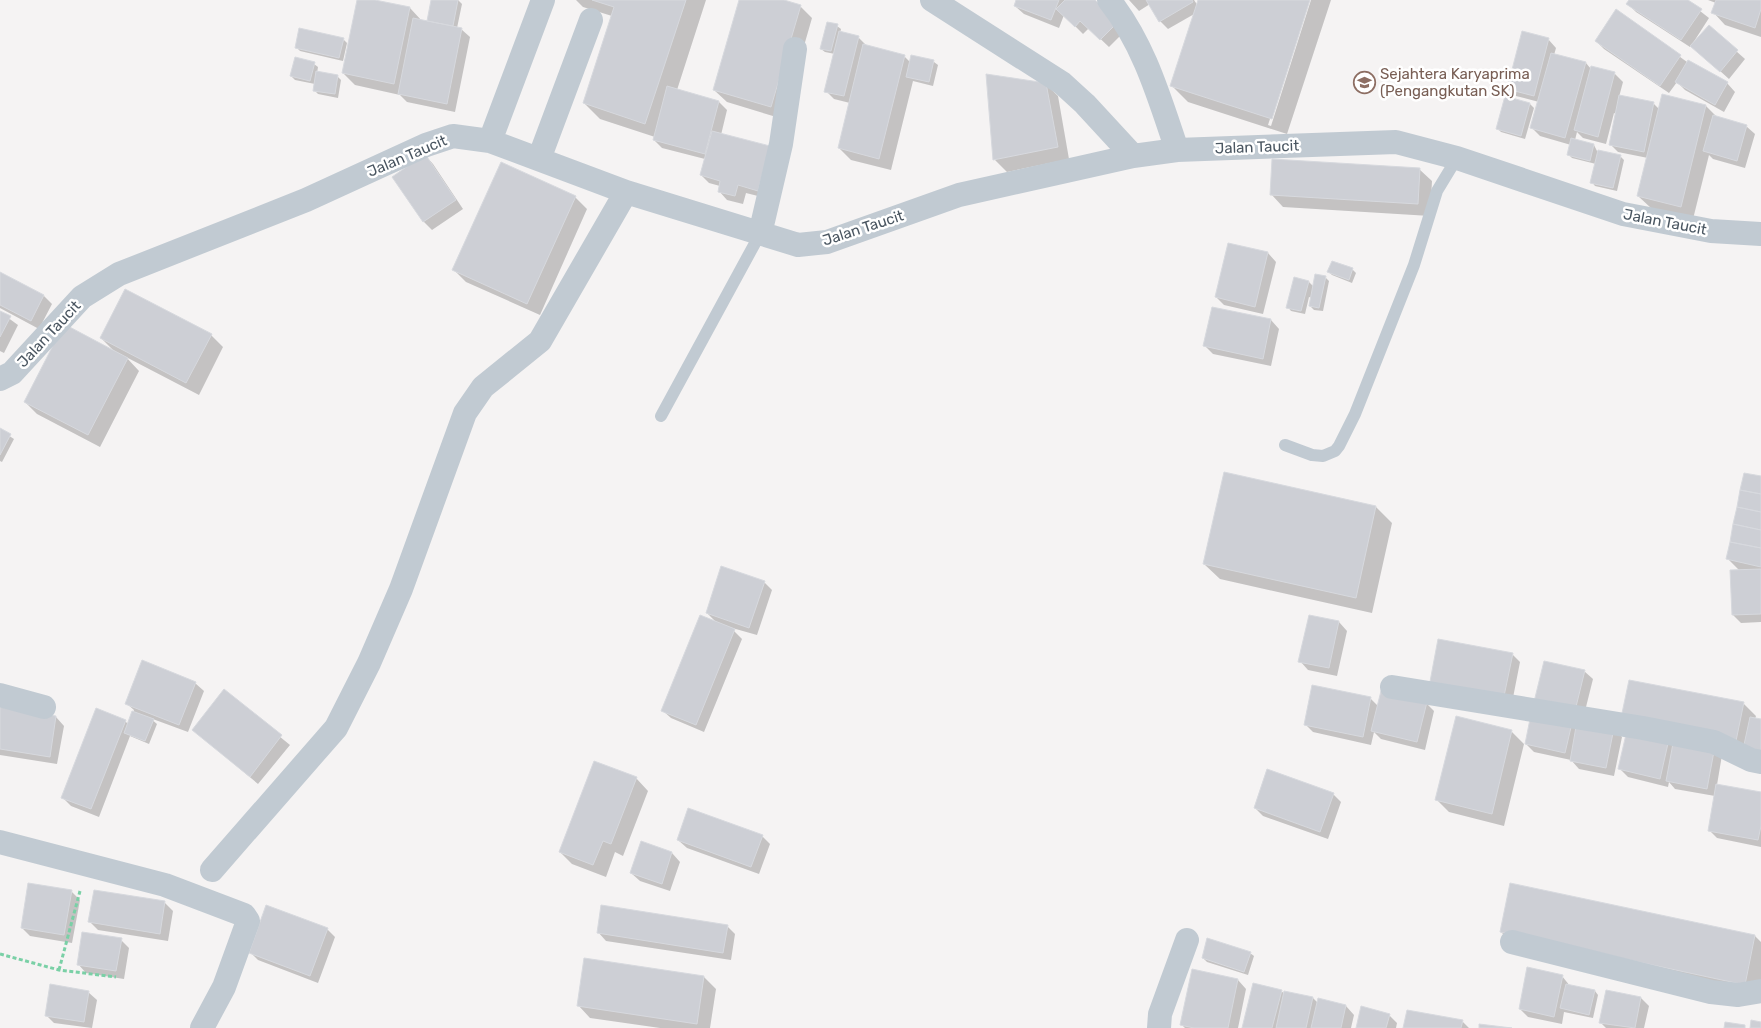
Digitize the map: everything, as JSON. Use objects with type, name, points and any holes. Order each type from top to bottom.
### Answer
[{"type":"street","points":[[490,141],[543,0]]},
{"type":"street","points":[[932,0],[1062,83],[1085,104],[1133,156]]},
{"type":"street","points":[[1110,0],[1143,53],[1177,150]]},
{"type":"street","points":[[538,159],[591,20]]},
{"type":"street","points":[[760,234],[781,144],[795,49]]},
{"type":"street","name":"Jalan Taucit","points":[[0,379],[12,373],[82,297],[120,274],[310,198],[448,138],[470,137],[490,141],[626,192],[798,245],[827,242],[959,195],[1133,156],[1177,150],[1396,142],[1457,158],[1623,214],[1711,231],[1761,234]]},
{"type":"street","points":[[212,870],[336,728],[369,663],[401,589],[465,413],[483,387],[540,341],[626,192]]},
{"type":"street","points":[[1392,687],[1643,728],[1714,742],[1751,760],[1761,762]]},
{"type":"street","points":[[0,695],[44,707]]},
{"type":"street","points":[[0,842],[165,885],[244,915],[248,921],[224,987],[202,1028]]},
{"type":"street","points":[[1159,1028],[1160,1014],[1187,940]]},
{"type":"street","points":[[1512,942],[1711,992],[1738,995],[1761,991]]},
{"type":"lane","points":[[1285,445],[1312,455],[1323,456],[1335,451],[1339,446],[1355,414],[1414,265],[1437,191],[1457,158]]},
{"type":"lane","points":[[661,416],[760,234]]},
{"type":"path","points":[[59,970],[82,881]]},
{"type":"path","points":[[0,954],[59,970],[116,977]]},
{"type":"building","points":[[357,0],[375,0],[410,7],[394,84],[342,73]]},
{"type":"building","points":[[431,0],[458,0],[453,26],[427,21]]},
{"type":"building","points":[[592,0],[686,0],[645,124],[583,103],[614,7]]},
{"type":"building","points":[[739,0],[784,0],[801,5],[771,107],[713,90]]},
{"type":"building","points":[[1016,0],[1059,0],[1051,20],[1014,6]]},
{"type":"building","points":[[1065,0],[1095,0],[1118,22],[1100,40],[1080,21],[1075,27],[1056,9]]},
{"type":"building","points":[[1146,0],[1192,0],[1193,2],[1159,22]]},
{"type":"building","points":[[1198,0],[1310,0],[1272,119],[1170,86]]},
{"type":"building","points":[[1629,0],[1688,0],[1702,9],[1681,40],[1626,4]]},
{"type":"building","points":[[1716,0],[1761,0],[1761,9],[1755,28],[1711,13]]},
{"type":"building","points":[[1616,9],[1681,55],[1660,86],[1595,41]]},
{"type":"building","points":[[413,18],[462,28],[447,104],[398,94]]},
{"type":"building","points":[[827,22],[838,24],[831,51],[820,49]]},
{"type":"building","points":[[1709,25],[1738,50],[1720,72],[1690,46]]},
{"type":"building","points":[[299,28],[344,38],[339,58],[295,48]]},
{"type":"building","points":[[839,31],[859,36],[844,96],[824,92]]},
{"type":"building","points":[[1522,31],[1549,38],[1534,96],[1507,89]]},
{"type":"building","points":[[863,44],[905,55],[879,159],[838,148]]},
{"type":"building","points":[[1551,53],[1586,62],[1565,138],[1530,128]]},
{"type":"building","points":[[911,55],[934,60],[929,82],[906,77]]},
{"type":"building","points":[[295,57],[315,62],[310,81],[290,76]]},
{"type":"building","points":[[1688,60],[1728,82],[1715,105],[1675,82]]},
{"type":"building","points":[[1591,66],[1615,72],[1598,137],[1574,130]]},
{"type":"building","points":[[316,71],[338,75],[335,94],[313,91]]},
{"type":"building","points":[[986,74],[1046,83],[1058,147],[993,160]]},
{"type":"building","points":[[667,86],[719,101],[705,154],[653,140]]},
{"type":"building","points":[[1662,94],[1706,105],[1681,207],[1637,196]]},
{"type":"building","points":[[1619,95],[1654,102],[1644,152],[1609,145]]},
{"type":"building","points":[[1505,96],[1530,103],[1521,136],[1496,129]]},
{"type":"building","points":[[1713,115],[1747,125],[1737,161],[1703,151]]},
{"type":"building","points":[[712,131],[770,146],[758,191],[738,185],[735,196],[718,192],[720,181],[700,175]]},
{"type":"building","points":[[1571,138],[1594,144],[1590,161],[1567,155]]},
{"type":"building","points":[[1598,150],[1621,155],[1613,188],[1590,183]]},
{"type":"building","points":[[425,154],[456,200],[423,222],[392,177]]},
{"type":"building","points":[[1272,159],[1420,168],[1418,204],[1270,195]]},
{"type":"building","points":[[501,162],[576,196],[527,304],[452,270]]},
{"type":"building","points":[[1228,243],[1268,252],[1255,307],[1215,297]]},
{"type":"building","points":[[1332,261],[1353,268],[1349,280],[1327,272]]},
{"type":"building","points":[[0,272],[44,295],[31,321],[0,305]]},
{"type":"building","points":[[1315,274],[1326,276],[1319,308],[1309,306]]},
{"type":"building","points":[[1294,277],[1309,281],[1301,311],[1286,308]]},
{"type":"building","points":[[125,289],[212,334],[186,383],[100,338]]},
{"type":"building","points":[[1212,307],[1271,319],[1263,359],[1203,346]]},
{"type":"building","points":[[0,311],[11,316],[0,337]]},
{"type":"building","points":[[64,324],[128,358],[88,435],[24,402]]},
{"type":"building","points":[[0,428],[11,434],[0,455]]},
{"type":"building","points":[[1224,472],[1376,506],[1356,598],[1203,564]]},
{"type":"building","points":[[1744,473],[1761,476],[1761,494],[1740,490]]},
{"type":"building","points":[[1740,490],[1761,494],[1761,512],[1737,507]]},
{"type":"building","points":[[1737,507],[1761,512],[1761,530],[1733,524]]},
{"type":"building","points":[[1733,524],[1761,530],[1761,548],[1730,542]]},
{"type":"building","points":[[1730,542],[1761,548],[1761,567],[1726,559]]},
{"type":"building","points":[[721,566],[765,581],[749,628],[706,613]]},
{"type":"building","points":[[1761,569],[1761,614],[1732,615],[1730,570]]},
{"type":"building","points":[[700,615],[735,629],[696,725],[661,711]]},
{"type":"building","points":[[1309,615],[1339,621],[1329,668],[1298,662]]},
{"type":"building","points":[[1438,639],[1513,653],[1503,701],[1429,687]]},
{"type":"building","points":[[142,660],[196,682],[179,725],[125,704]]},
{"type":"building","points":[[1544,661],[1585,670],[1574,715],[1533,706]]},
{"type":"building","points":[[1629,680],[1744,702],[1736,741],[1621,718]]},
{"type":"building","points":[[1312,685],[1371,697],[1363,737],[1304,725]]},
{"type":"building","points":[[224,689],[282,735],[250,777],[192,730]]},
{"type":"building","points":[[1381,691],[1427,702],[1417,742],[1371,731]]},
{"type":"building","points":[[0,707],[56,716],[50,757],[0,749]]},
{"type":"building","points":[[96,708],[126,720],[91,809],[61,798]]},
{"type":"building","points":[[132,711],[154,719],[145,741],[124,733]]},
{"type":"building","points":[[1531,714],[1572,723],[1565,753],[1525,744]]},
{"type":"building","points":[[1456,716],[1512,730],[1492,814],[1435,800]]},
{"type":"building","points":[[1750,717],[1761,719],[1761,758],[1742,754]]},
{"type":"building","points":[[1577,721],[1614,728],[1606,768],[1570,761]]},
{"type":"building","points":[[1627,730],[1669,739],[1660,779],[1618,769]]},
{"type":"building","points":[[1674,738],[1715,746],[1707,789],[1666,781]]},
{"type":"building","points":[[594,761],[637,777],[611,844],[603,841],[593,865],[559,852]]},
{"type":"building","points":[[1267,769],[1334,793],[1320,832],[1254,808]]},
{"type":"building","points":[[1716,784],[1761,792],[1761,826],[1758,840],[1708,831]]},
{"type":"building","points":[[688,808],[763,835],[751,867],[677,840]]},
{"type":"building","points":[[641,841],[672,852],[662,884],[630,873]]},
{"type":"building","points":[[28,883],[72,890],[64,935],[21,928]]},
{"type":"building","points":[[1510,883],[1755,935],[1745,985],[1500,932]]},
{"type":"building","points":[[94,890],[165,901],[160,934],[88,922]]},
{"type":"building","points":[[266,905],[328,928],[310,976],[249,953]]},
{"type":"building","points":[[601,905],[728,925],[723,953],[597,933]]},
{"type":"building","points":[[82,932],[122,938],[116,971],[77,965]]},
{"type":"building","points":[[1207,938],[1251,952],[1244,972],[1202,958]]},
{"type":"building","points":[[584,958],[704,976],[697,1024],[577,1006]]},
{"type":"building","points":[[1527,967],[1563,975],[1554,1017],[1519,1009]]},
{"type":"building","points":[[1192,969],[1238,979],[1228,1028],[1194,1028],[1180,1025]]},
{"type":"building","points":[[1253,983],[1282,990],[1272,1028],[1242,1028]]},
{"type":"building","points":[[50,984],[89,991],[84,1022],[45,1016]]},
{"type":"building","points":[[1566,984],[1595,990],[1589,1015],[1560,1008]]},
{"type":"building","points":[[1606,990],[1641,997],[1635,1028],[1599,1023]]},
{"type":"building","points":[[1284,991],[1313,997],[1306,1028],[1276,1028]]},
{"type":"building","points":[[1318,998],[1346,1005],[1341,1028],[1311,1028]]},
{"type":"building","points":[[1361,1006],[1390,1014],[1386,1028],[1356,1028]]},
{"type":"building","points":[[1407,1010],[1463,1020],[1461,1028],[1403,1028]]},
{"type":"building","points":[[1751,1020],[1761,1022],[1761,1028],[1750,1028]]},
{"type":"building","points":[[1725,1022],[1745,1025],[1745,1028],[1724,1028]]},
{"type":"building","points":[[1479,1024],[1512,1028],[1479,1028]]},
{"type":"place","name":"Sejahtera Karyaprima (Pengangkutan SK)","points":[[1364,83]]}]
